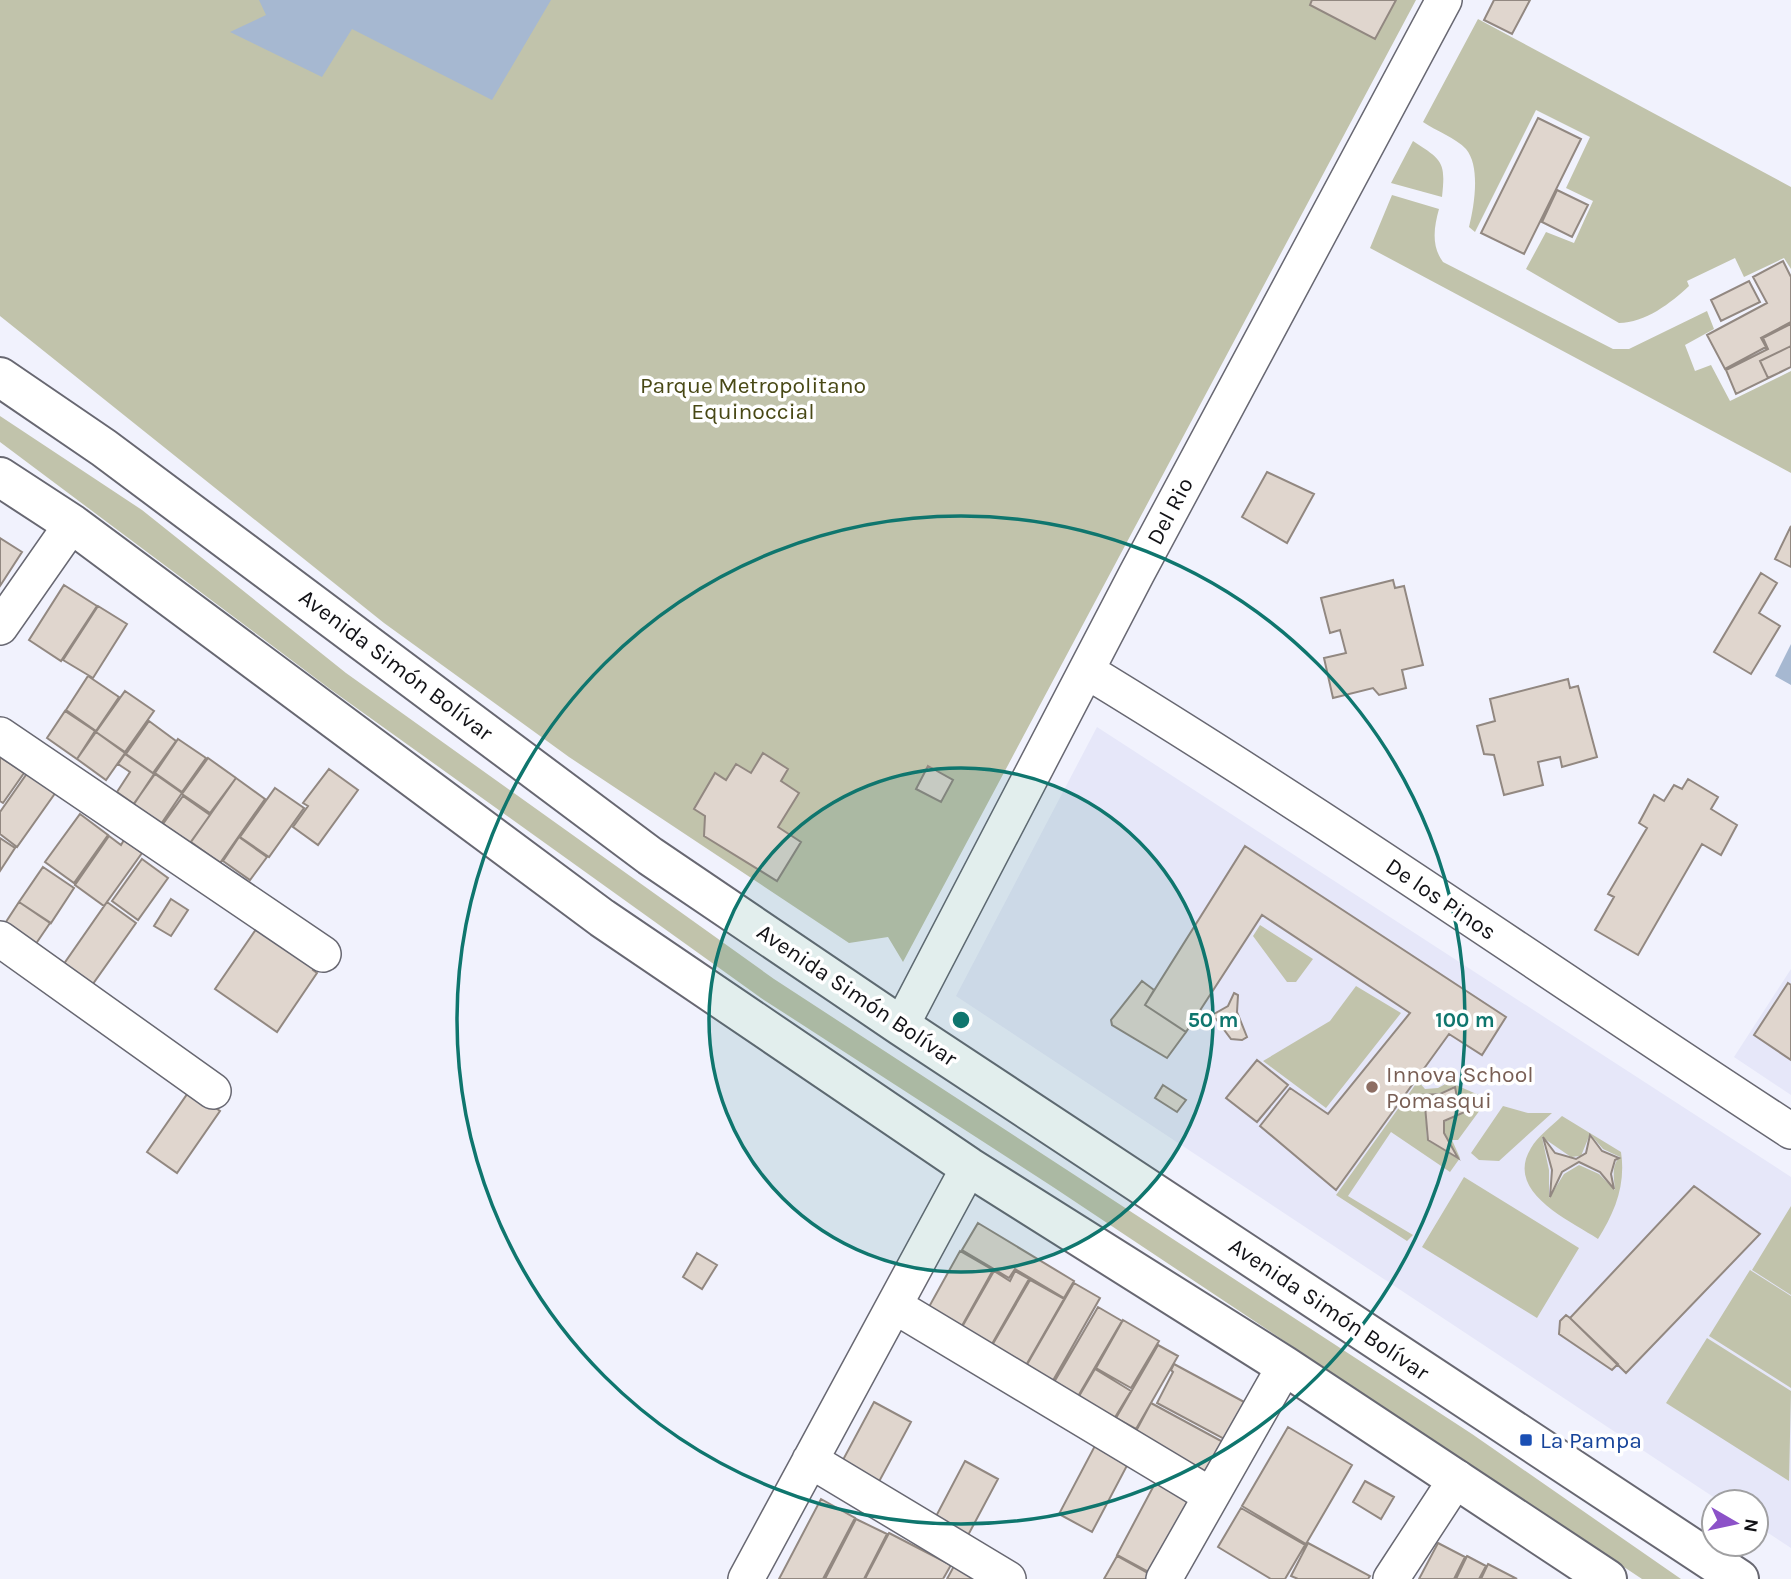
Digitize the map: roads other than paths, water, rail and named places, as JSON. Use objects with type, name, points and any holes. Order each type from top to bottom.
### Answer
[{"type":"highway","name":"Avenida Simón Bolívar","points":[[0,377],[104,448],[650,856],[901,1026],[1739,1579]]},
{"type":"highway","points":[[0,477],[72,524],[602,918],[968,1167],[1285,1366],[1606,1579]]},
{"type":"street","name":"Del Rio","points":[[901,1026],[1444,0]]},
{"type":"street","points":[[0,627],[72,524]]},
{"type":"street","name":"De los Pinos","points":[[1087,671],[1352,838],[1534,963],[1791,1131]]},
{"type":"street","points":[[0,735],[323,954]]},
{"type":"street","points":[[0,939],[213,1091]]},
{"type":"street","points":[[746,1579],[968,1167]]},
{"type":"street","points":[[895,1306],[1210,1495]]},
{"type":"street","points":[[1164,1579],[1285,1366]]},
{"type":"street","points":[[810,1460],[1008,1579]]},
{"type":"street","points":[[1391,1579],[1457,1478]]},
{"type":"place","name":"Innova School Pomasqui","points":[[1372,1087]]},
{"type":"place","name":"La Pampa","points":[[1526,1440]]},
{"type":"park label","name":"Parque Metropolitano Equinoccial","points":[[753,398]]}]
